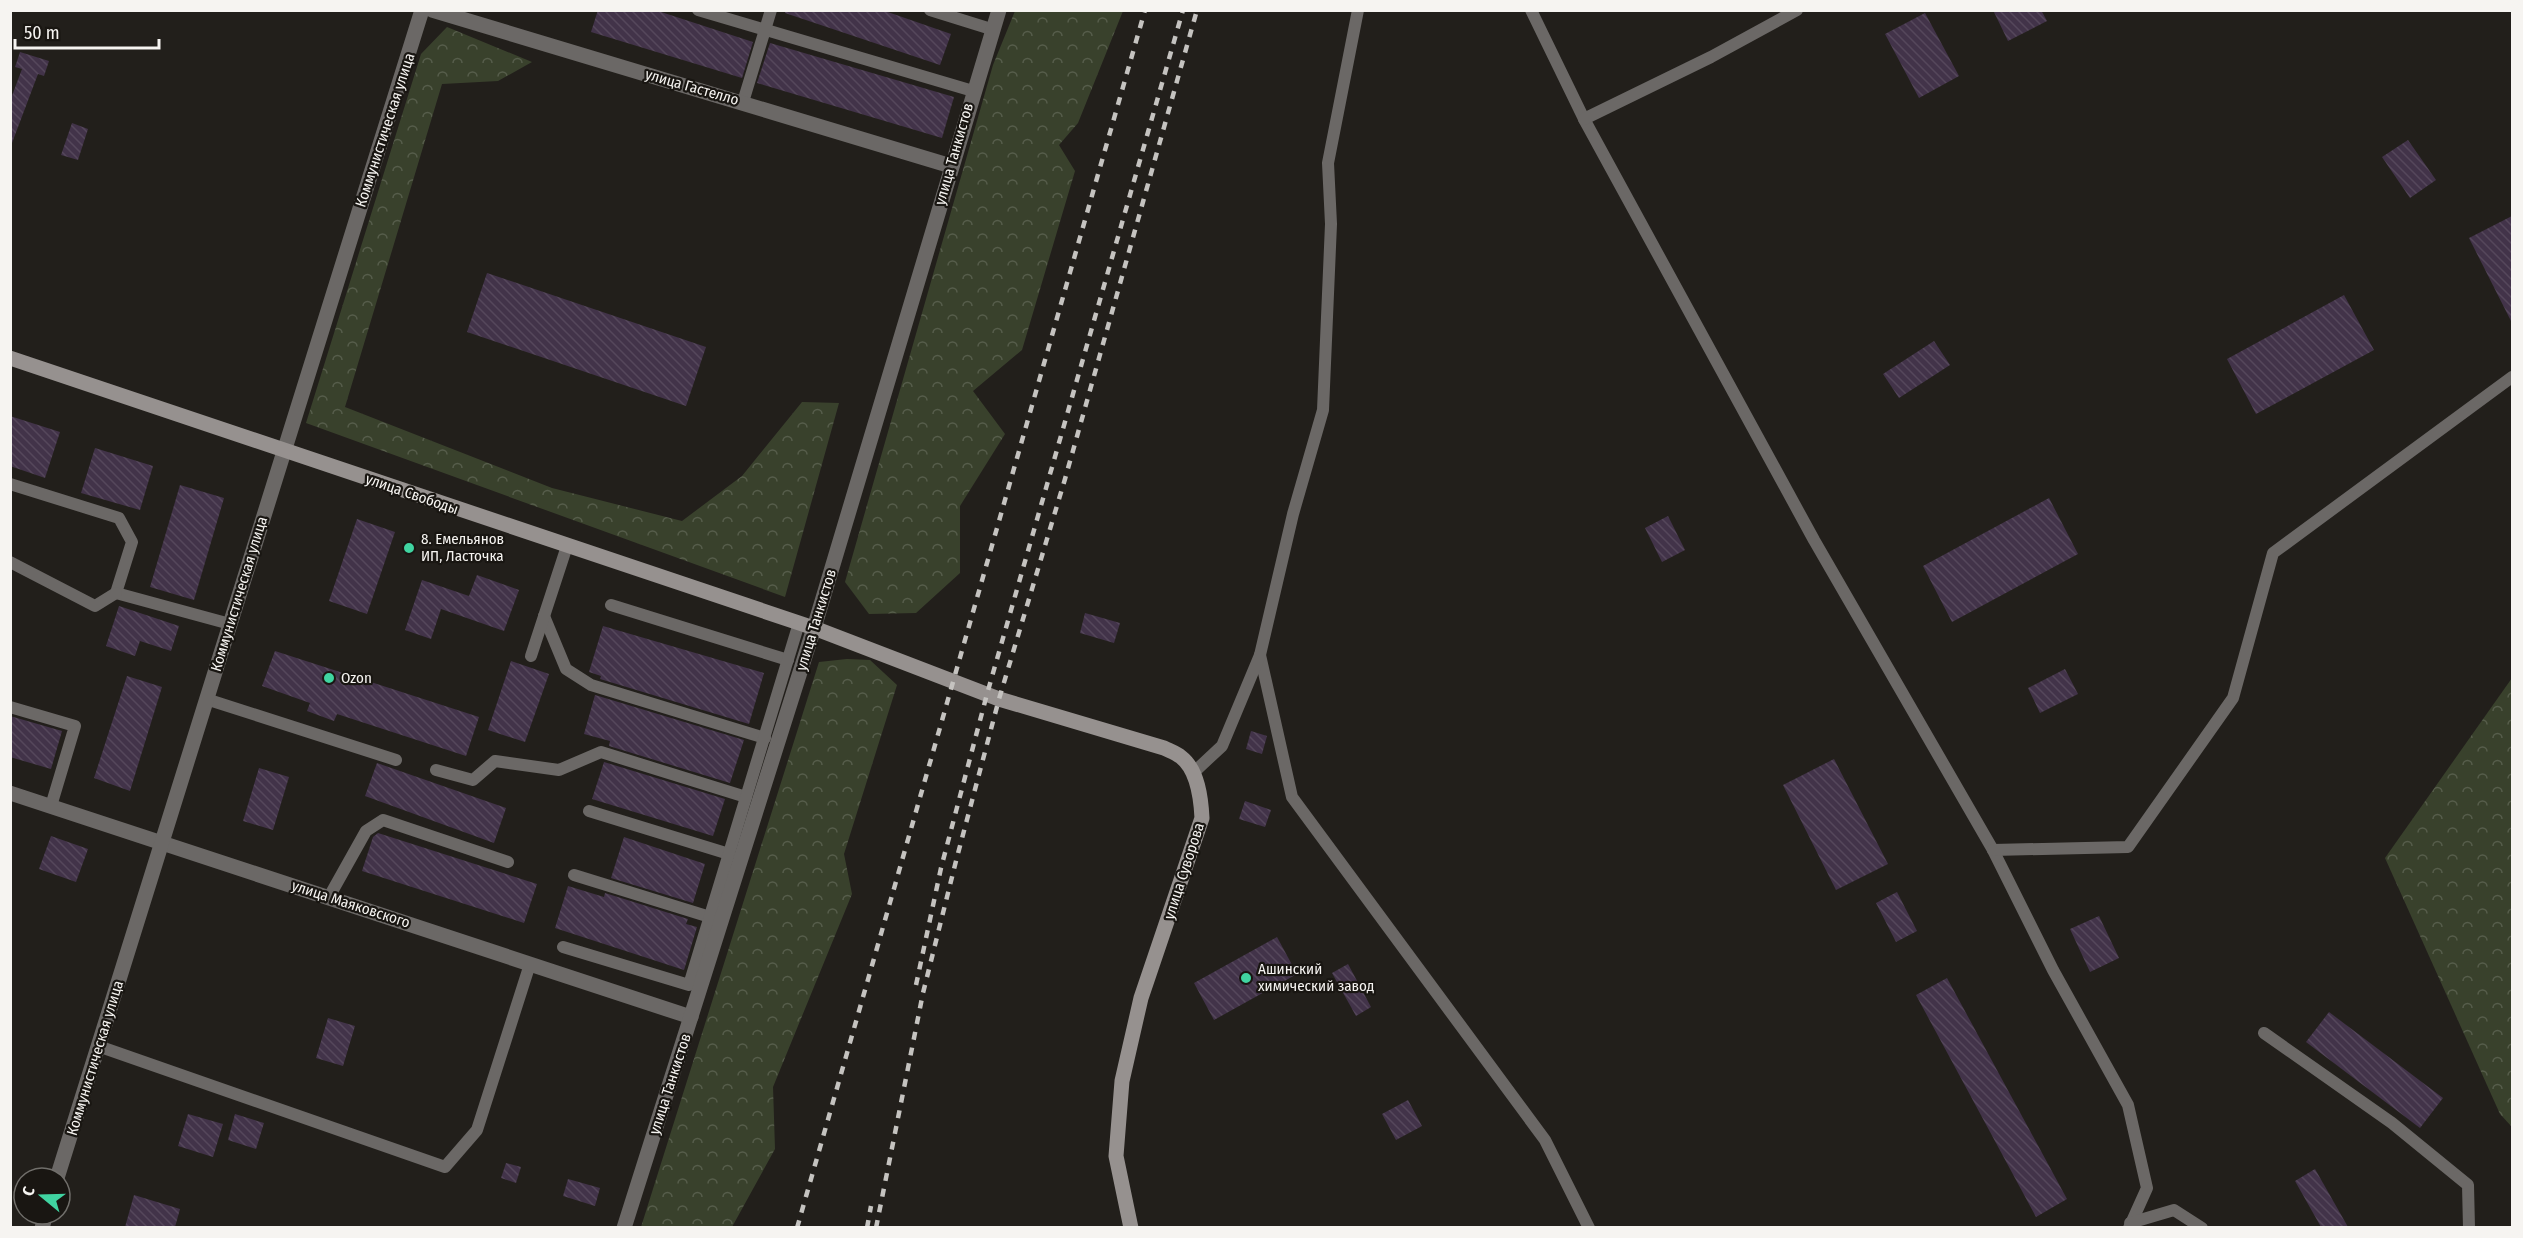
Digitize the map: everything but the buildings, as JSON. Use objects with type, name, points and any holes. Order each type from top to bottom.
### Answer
[{"type":"street","name":"Коммунистическая улица","points":[[61,1166],[422,10]]},
{"type":"street","name":"улица Гастелло","points":[[432,10],[951,166]]},
{"type":"street","name":"улица Танкистов","points":[[624,1227],[691,1017],[807,626],[951,166],[991,29],[999,10]]},
{"type":"street","name":"улица Свободы","points":[[10,358],[807,626]]},
{"type":"street","name":"улица Суворова","points":[[807,626],[999,699],[1164,748],[1182,758],[1193,773],[1201,798],[1202,818],[1141,998],[1122,1081],[1116,1156],[1131,1227]]},
{"type":"street","name":"улица Маяковского","points":[[10,793],[162,841],[691,1017]]},
{"type":"lane","points":[[698,10],[973,91]]},
{"type":"lane","points":[[743,102],[771,10]]},
{"type":"lane","points":[[930,10],[991,29]]},
{"type":"lane","points":[[1193,773],[1222,746],[1260,656],[1293,514],[1323,410],[1330,224],[1328,163],[1358,10]]},
{"type":"lane","points":[[1532,10],[1584,119],[1814,540],[1993,850],[2053,970],[2128,1105],[2147,1188],[2130,1225]]},
{"type":"lane","points":[[1584,119],[1711,57],[1797,10]]},
{"type":"lane","points":[[1993,850],[2128,847],[2233,698],[2273,553],[2512,377]]},
{"type":"lane","points":[[10,484],[120,518],[132,542],[116,593],[95,606],[10,562]]},
{"type":"lane","points":[[531,656],[567,546]]},
{"type":"lane","points":[[116,593],[230,624]]},
{"type":"lane","points":[[611,605],[789,660]]},
{"type":"lane","points":[[544,616],[566,669],[591,685],[765,738]]},
{"type":"lane","points":[[563,946],[689,985],[789,660],[807,626]]},
{"type":"lane","points":[[1260,656],[1292,797],[1545,1140],[1589,1227]]},
{"type":"lane","points":[[206,699],[396,760]]},
{"type":"lane","points":[[10,707],[75,726],[51,806]]},
{"type":"lane","points":[[436,770],[473,780],[495,761],[559,770],[601,752],[746,796]]},
{"type":"lane","points":[[589,812],[729,854]]},
{"type":"lane","points":[[329,897],[366,831],[383,820],[508,862]]},
{"type":"lane","points":[[573,875],[710,917]]},
{"type":"lane","points":[[98,1046],[445,1167],[477,1130],[530,964]]},
{"type":"lane","points":[[2264,1033],[2392,1123],[2468,1185],[2469,1227]]},
{"type":"lane","points":[[2130,1225],[2174,1210],[2202,1227]]},
{"type":"green space","points":[[1015,11],[1123,11],[1078,123],[1059,145],[1075,171],[1022,350],[973,391],[1005,434],[960,506],[960,573],[916,613],[869,614],[845,582],[993,65]]},
{"type":"green space","points":[[447,27],[532,62],[498,81],[442,84],[345,407],[552,488],[682,521],[742,476],[802,402],[839,403],[785,597],[306,423],[421,54]]},
{"type":"green space","points":[[847,659],[870,660],[897,685],[844,854],[852,894],[773,1087],[775,1149],[732,1227],[641,1227],[819,662]]},
{"type":"green space","points":[[2512,678],[2512,1127],[2500,1114],[2385,858]]},
{"type":"railway","points":[[797,1228],[1145,10]]},
{"type":"railway","points":[[916,985],[941,868],[987,694],[1183,10]]},
{"type":"railway","points":[[876,1228],[923,993],[956,861],[999,699],[1065,479],[1197,10]]},
{"type":"railway","points":[[867,1228],[871,1206]]},
{"type":"place","name":"8. Емельянов ИП, Ласточка","points":[[409,548]]},
{"type":"place","name":"Ozon","points":[[329,678]]},
{"type":"place","name":"Ашинский химический завод","points":[[1246,978]]}]
